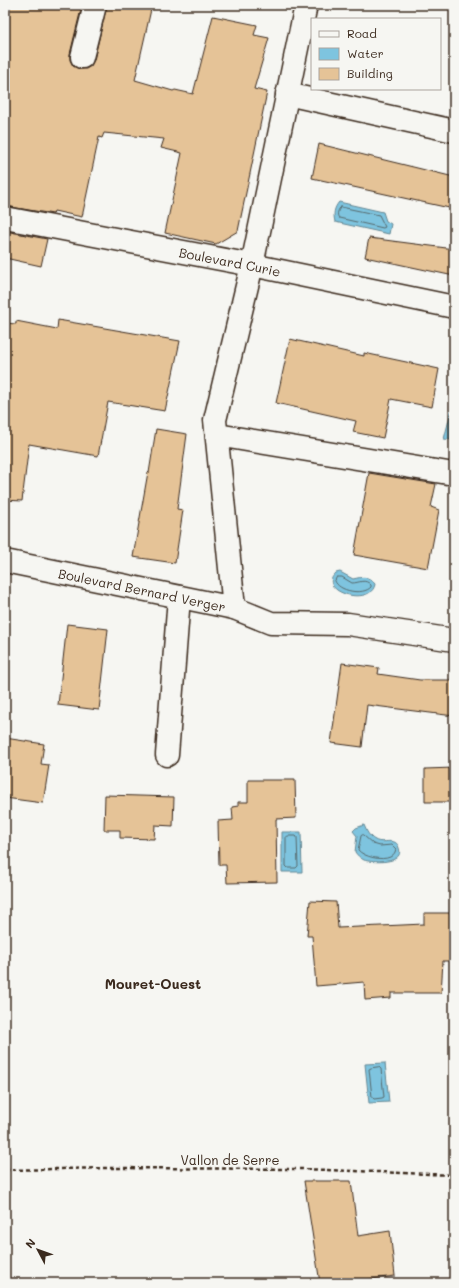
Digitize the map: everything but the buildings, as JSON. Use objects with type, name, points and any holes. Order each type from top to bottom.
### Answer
[{"type":"street","points":[[82,57],[95,5]]},
{"type":"street","name":"Boulevard Bernard Verger","points":[[5,560],[234,608],[216,427],[252,265],[306,5]]},
{"type":"street","points":[[288,94],[454,131]]},
{"type":"street","name":"Boulevard Curie","points":[[5,218],[252,265],[454,307]]},
{"type":"street","points":[[216,427],[454,474]]},
{"type":"street","points":[[167,755],[179,597]]},
{"type":"street","points":[[234,608],[271,623],[348,624],[454,640]]},
{"type":"path","name":"Vallon de Serre","points":[[5,1170],[110,1168],[302,1169],[454,1175]]},
{"type":"water","points":[[339,202],[383,212],[386,221],[391,224],[389,234],[335,222],[334,211]]},
{"type":"water","points":[[453,404],[454,440],[444,439]]},
{"type":"water","points":[[340,572],[353,579],[362,577],[370,579],[375,584],[371,591],[364,595],[355,596],[346,594],[338,591],[333,586],[331,580],[336,573]]},
{"type":"water","points":[[364,825],[369,835],[373,839],[382,842],[395,842],[400,853],[397,857],[393,860],[374,862],[364,860],[359,856],[355,852],[357,836],[353,831]]},
{"type":"water","points":[[282,832],[301,832],[302,872],[282,872]]},
{"type":"water","points":[[385,1063],[389,1102],[369,1103],[365,1064]]},
{"type":"district","name":"Mouret-Ouest","points":[[153,983]]}]
